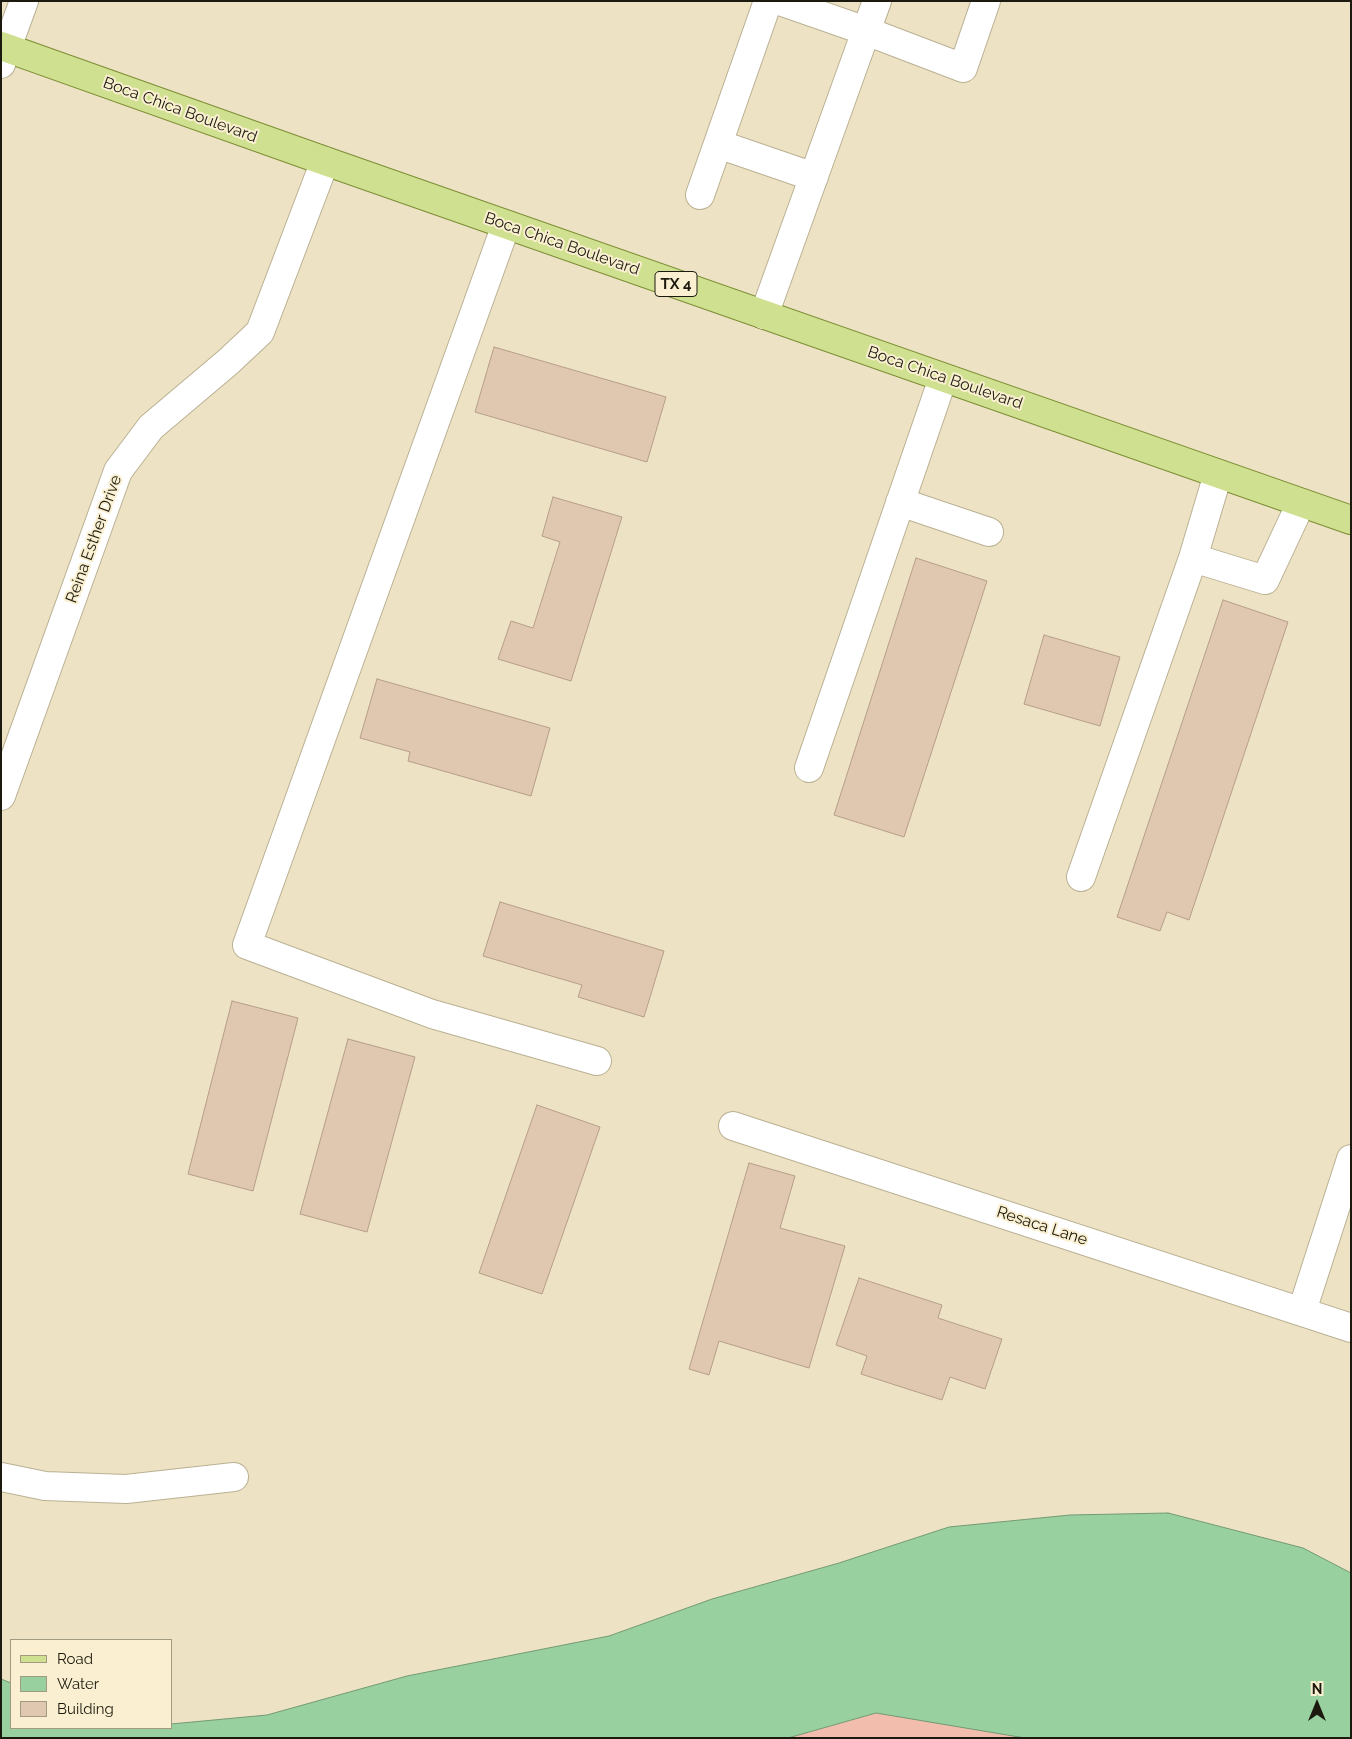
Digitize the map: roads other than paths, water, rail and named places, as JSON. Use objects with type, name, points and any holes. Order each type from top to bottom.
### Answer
[{"type":"main road","name":"Boca Chica Boulevard","points":[[3,53],[325,161],[1351,520]]},
{"type":"street","points":[[3,53],[24,1]]},
{"type":"street","points":[[700,195],[768,1]]},
{"type":"street","points":[[780,1],[866,31],[962,68],[986,1]]},
{"type":"street","points":[[764,315],[877,1]]},
{"type":"street","points":[[718,144],[814,178]]},
{"type":"street","name":"Reina Esther Drive","points":[[1,796],[118,470],[151,427],[228,362],[260,332],[325,161]]},
{"type":"street","points":[[506,225],[247,945],[432,1014],[598,1061]]},
{"type":"street","points":[[809,768],[943,378]]},
{"type":"street","points":[[1081,877],[1193,558],[1218,474]]},
{"type":"street","points":[[900,502],[988,532]]},
{"type":"street","points":[[1193,558],[1265,580],[1301,502]]},
{"type":"street","name":"Resaca Lane","points":[[733,1126],[1302,1310],[1351,1328]]},
{"type":"street","points":[[1302,1310],[1351,1159]]},
{"type":"street","points":[[1,1477],[45,1486],[126,1489],[234,1477]]},
{"type":"water","points":[[1168,1513],[1303,1548],[1351,1573],[1351,1738],[1025,1738],[876,1713],[788,1738],[1,1738],[1,1679],[10,1683],[10,1729],[172,1729],[172,1724],[267,1715],[407,1676],[609,1636],[712,1599],[839,1563],[949,1527],[1070,1515]]}]
